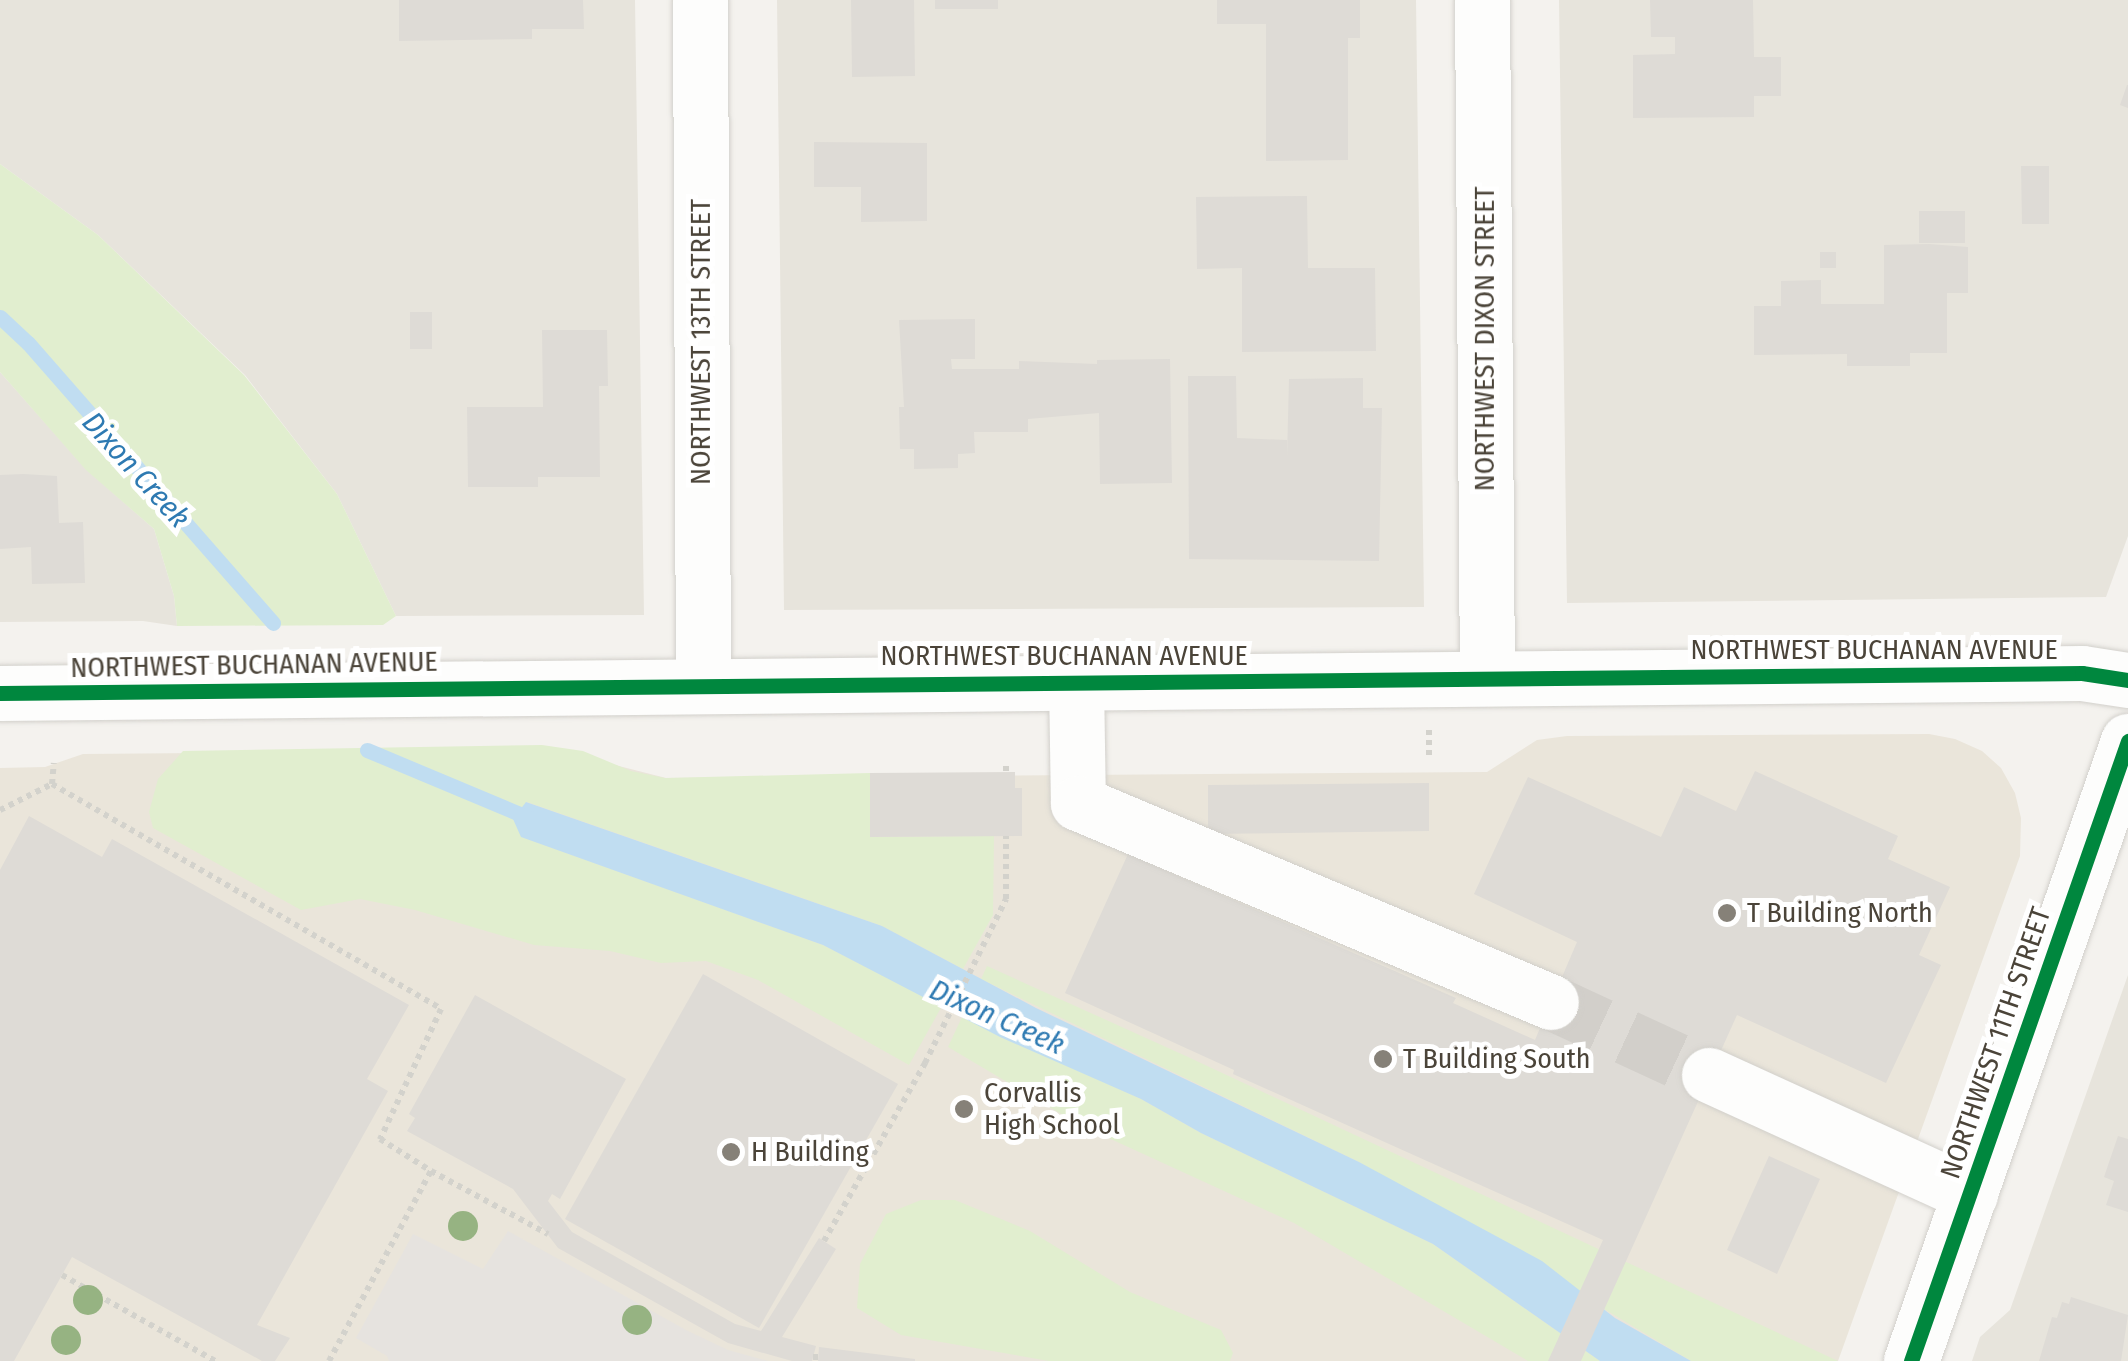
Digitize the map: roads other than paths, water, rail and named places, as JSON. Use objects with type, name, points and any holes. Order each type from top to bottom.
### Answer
[{"type":"street","name":"NORTHWEST 13TH STREET","points":[[700,0],[703,684]]},
{"type":"street","name":"NORTHWEST DIXON STREET","points":[[1482,0],[1487,678]]},
{"type":"street","name":"NORTHWEST BUCHANAN AVENUE","points":[[0,693],[2090,673],[2128,680]]},
{"type":"street","points":[[1076,681],[1078,804],[1551,1002]]},
{"type":"street","name":"NORTHWEST 11TH STREET","points":[[1911,1361],[2128,741]]},
{"type":"street","points":[[1709,1075],[1970,1194]]},
{"type":"water","points":[[526,802],[882,926],[1036,1008],[1359,1162],[1542,1261],[1615,1318],[1691,1361],[1600,1361],[1433,1244],[1201,1133],[1141,1099],[1000,1037],[823,945],[521,837],[513,819]]},
{"type":"waterway","name":"Dixon Creek","points":[[0,317],[28,343],[273,623]]},
{"type":"waterway","name":"Dixon Creek","points":[[367,750],[534,820]]},
{"type":"tunnel","points":[[1551,1002],[1709,1075]]},
{"type":"place","name":"T Building North","points":[[1727,913]]},
{"type":"place","name":"T Building South","points":[[1383,1059]]},
{"type":"place","name":"Corvallis High School","points":[[964,1109]]},
{"type":"place","name":"H Building","points":[[731,1152]]}]
